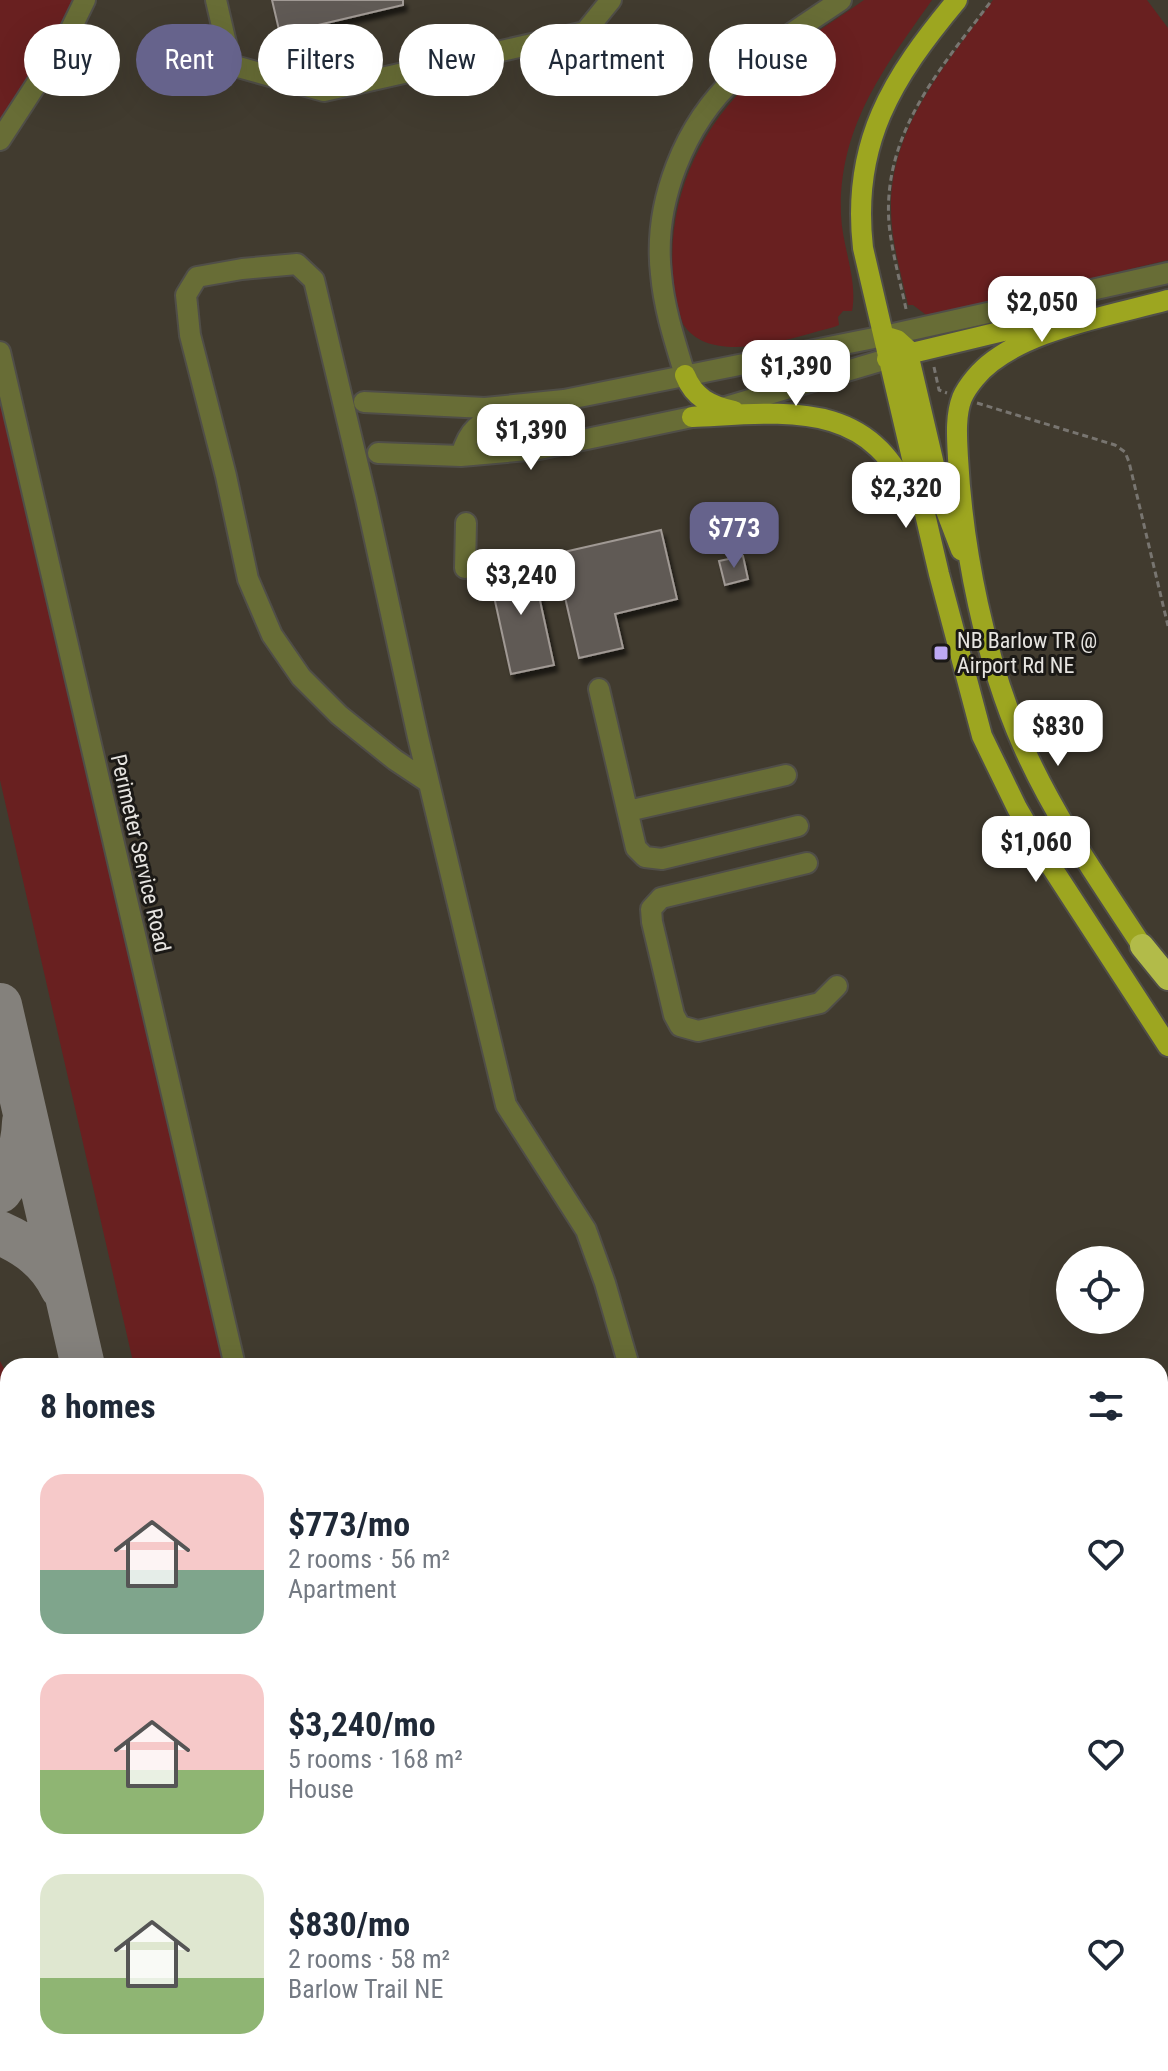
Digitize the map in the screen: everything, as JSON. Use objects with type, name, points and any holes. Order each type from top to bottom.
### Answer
[{"type":"highway","points":[[1142,946],[1168,978]]},
{"type":"main road","points":[[954,3],[912,60],[879,117],[868,145],[860,200],[863,248],[939,574],[982,736],[999,774],[1047,860],[1168,1046]]},
{"type":"main road","points":[[887,359],[1067,316],[1168,300]]},
{"type":"main road","points":[[975,588],[958,455],[959,411],[968,388],[997,355],[1023,342],[1168,300]]},
{"type":"main road","points":[[884,336],[901,342],[909,353],[943,503],[975,588],[1000,680],[1029,759],[1049,798],[1168,986]]},
{"type":"main road","points":[[685,375],[693,391],[718,407],[736,412],[814,415],[848,427],[875,446],[905,484],[939,574]]},
{"type":"main road","points":[[692,417],[770,414]]},
{"type":"street","points":[[0,140],[67,37],[85,0]]},
{"type":"street","points":[[216,0],[231,65],[324,91],[585,32],[611,0]]},
{"type":"street","points":[[685,375],[665,302],[659,255],[665,201],[672,177],[694,131],[713,102],[736,76],[841,0]]},
{"type":"street","points":[[428,782],[339,715],[301,677],[272,635],[248,579],[226,476],[190,335],[186,295],[197,277],[297,264],[314,280],[428,782],[506,1105],[586,1230],[627,1358]]},
{"type":"street","points":[[461,456],[469,433],[481,422],[564,400],[884,336],[1168,273]]},
{"type":"street","name":"Perimeter Service Road","points":[[0,352],[233,1358]]},
{"type":"street","points":[[378,453],[461,456],[539,449],[692,417],[887,359]]},
{"type":"street","points":[[364,402],[485,408],[564,400]]},
{"type":"street","points":[[465,568],[466,523]]},
{"type":"street","points":[[599,689],[636,848],[645,857],[662,859],[798,826]]},
{"type":"street","points":[[628,811],[786,775]]},
{"type":"street","points":[[807,863],[661,898],[651,909],[674,1015],[680,1026],[698,1031],[820,1003],[837,986]]},
{"type":"path","points":[[906,309],[889,224],[889,195],[895,158],[904,131],[926,89],[992,0]]},
{"type":"path","points":[[932,359],[939,390],[950,394]]},
{"type":"path","points":[[973,402],[1115,445],[1125,452],[1168,626]]},
{"type":"shaded area","points":[[0,0],[1168,0],[1168,1358],[0,1358]]},
{"type":"shaded area","points":[[0,0],[76,0],[61,24],[24,24],[24,85],[0,124]]},
{"type":"shaded area","points":[[864,0],[932,0],[867,100],[847,154],[841,215],[853,287],[852,311],[843,311],[838,317],[839,325],[776,342],[733,347],[713,344],[696,337],[683,324],[675,291],[672,257],[682,191],[710,130],[737,96],[836,96],[836,24],[829,24]]},
{"type":"shaded area","points":[[993,0],[1147,0],[1168,28],[1168,260],[929,317],[913,305],[908,305],[893,233],[893,178],[900,149],[925,97]]},
{"type":"shaded area","points":[[0,380],[225,1358],[132,1358],[0,780]]},
{"type":"building","points":[[272,0],[403,0],[403,5],[322,24],[278,24]]},
{"type":"building","points":[[661,530],[677,599],[615,614],[623,648],[579,658],[555,554]]},
{"type":"building","points":[[743,556],[748,579],[725,585],[719,561]]},
{"type":"building","points":[[531,559],[554,665],[511,674],[488,569]]},
{"type":"taxiway","points":[[0,1005],[81,1358]]},
{"type":"taxiway","points":[[0,1191],[18,1158],[24,1122]]},
{"type":"taxiway","points":[[0,1233],[36,1254],[51,1269],[62,1288]]},
{"type":"place","name":"NB Barlow TR @ Airport Rd NE","points":[[941,653]]}]
